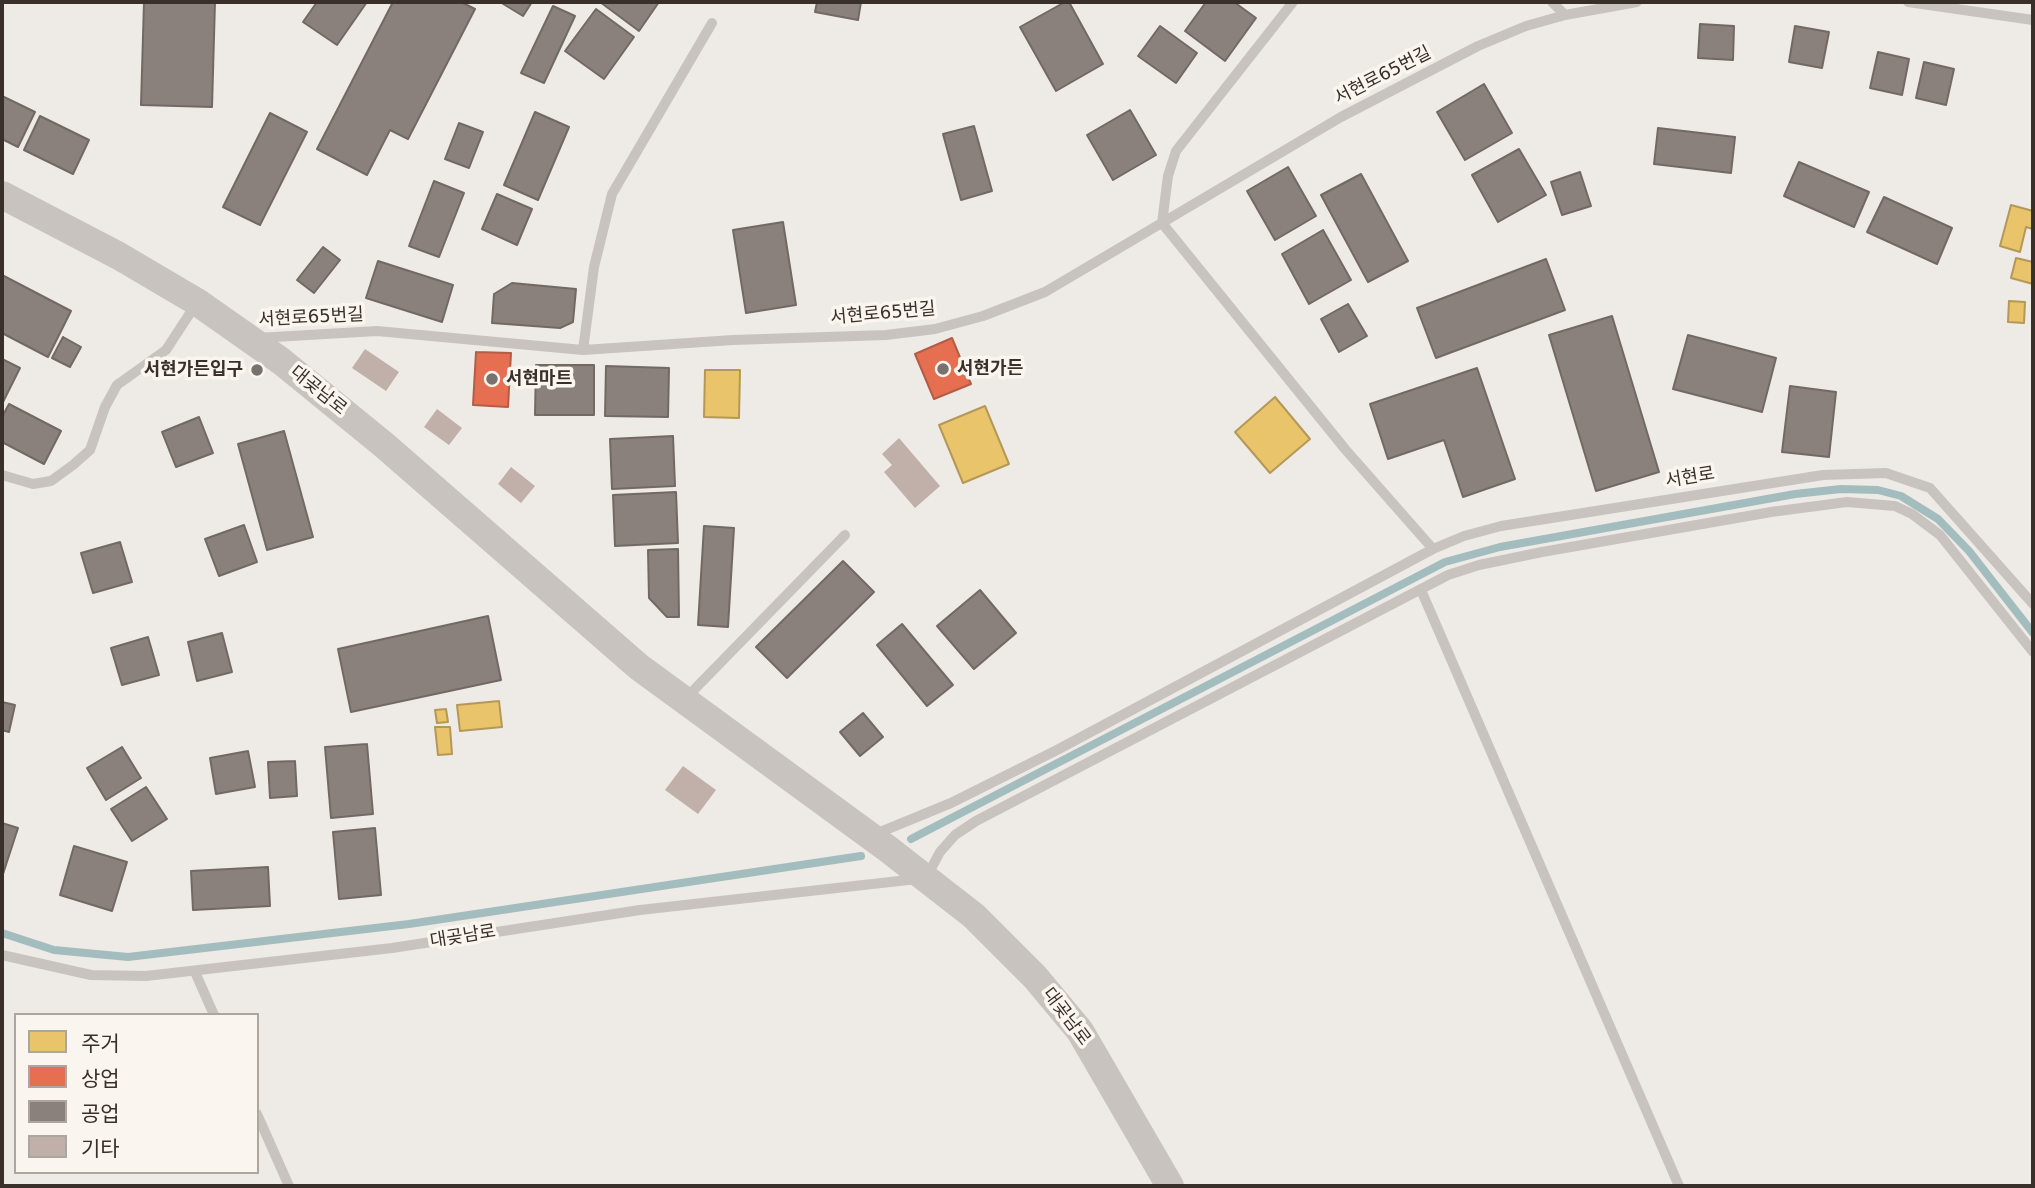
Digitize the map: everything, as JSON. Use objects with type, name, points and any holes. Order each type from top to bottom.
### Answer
[{"type":"street","name":"대곶남로","points":[[2,195],[119,256],[197,302],[250,339],[384,445],[579,618],[639,667],[870,836],[974,916],[1027,968],[1080,1031],[1170,1186]]},
{"type":"lane","points":[[1293,2],[1176,151],[1168,176],[1162,223],[1353,458],[1433,549]]},
{"type":"lane","points":[[1552,2],[1565,15]]},
{"type":"lane","name":"서현로65번길","points":[[250,339],[377,331],[583,350],[768,338],[875,336],[935,329],[983,316],[1045,292],[1363,105],[1478,46],[1526,26],[1565,15],[1637,2]]},
{"type":"lane","points":[[1908,2],[2033,20]]},
{"type":"lane","points":[[583,350],[594,267],[612,194],[712,23]]},
{"type":"lane","points":[[2,475],[33,484],[51,481],[90,450],[105,407],[117,385],[166,349],[197,302]]},
{"type":"lane","name":"서현로","points":[[870,836],[951,803],[1057,750],[1320,612],[1433,549],[1501,526],[1823,475],[1886,473],[1930,488],[2033,604]]},
{"type":"lane","points":[[926,878],[947,844],[976,821],[1448,575],[1479,565],[1542,552],[1770,512],[1847,502],[1895,506],[1912,513],[1940,535],[2033,652]]},
{"type":"lane","points":[[685,699],[845,536]]},
{"type":"lane","points":[[1421,590],[1679,1186]]},
{"type":"lane","name":"대곶남로","points":[[2,955],[91,975],[146,976],[195,972],[392,948],[640,910],[926,878]]},
{"type":"lane","points":[[195,972],[213,1013]]},
{"type":"lane","points":[[259,1118],[289,1186]]},
{"type":"building: 주거","points":[[2011,205],[2033,211],[2033,229],[2026,227],[2020,252],[2000,246]]},
{"type":"building: 주거","points":[[2016,258],[2033,262],[2033,284],[2011,278]]},
{"type":"building: 주거","points":[[2009,301],[2025,302],[2024,323],[2008,322]]},
{"type":"building: 주거","points":[[705,370],[740,370],[739,418],[704,417]]},
{"type":"building: 주거","points":[[1275,397],[1310,439],[1270,473],[1235,432]]},
{"type":"building: 주거","points":[[985,406],[1009,464],[963,483],[939,425]]},
{"type":"building: 주거","points":[[499,701],[502,727],[460,731],[457,705]]},
{"type":"building: 주거","points":[[446,709],[448,722],[437,723],[435,710]]},
{"type":"building: 주거","points":[[435,727],[450,727],[452,754],[438,755]]},
{"type":"building: 상업","name":"서현가든","points":[[952,338],[971,384],[934,399],[915,354]]},
{"type":"building: 상업","name":"서현마트","points":[[476,352],[511,353],[508,407],[473,405]]},
{"type":"building: 공업","points":[[144,2],[215,2],[212,107],[141,105]]},
{"type":"building: 공업","points":[[317,2],[367,2],[337,45],[303,22]]},
{"type":"building: 공업","points":[[393,2],[461,2],[475,9],[408,139],[390,130],[367,175],[317,149]]},
{"type":"building: 공업","points":[[500,2],[532,2],[523,16]]},
{"type":"building: 공업","points":[[600,2],[659,2],[639,31]]},
{"type":"building: 공업","points":[[817,2],[861,2],[858,20],[815,12]]},
{"type":"building: 공업","points":[[1069,2],[1103,64],[1056,91],[1020,27]]},
{"type":"building: 공업","points":[[1206,2],[1234,2],[1256,18],[1225,61],[1185,31]]},
{"type":"building: 공업","points":[[553,6],[575,16],[544,83],[521,73]]},
{"type":"building: 공업","points":[[596,9],[634,37],[604,79],[565,51]]},
{"type":"building: 공업","points":[[1700,24],[1734,26],[1733,60],[1698,58]]},
{"type":"building: 공업","points":[[1160,26],[1197,53],[1176,83],[1138,56]]},
{"type":"building: 공업","points":[[1795,26],[1829,32],[1822,68],[1789,62]]},
{"type":"building: 공업","points":[[1878,52],[1909,59],[1902,95],[1870,88]]},
{"type":"building: 공업","points":[[1924,62],[1954,69],[1946,105],[1916,98]]},
{"type":"building: 공업","points":[[1484,84],[1512,133],[1465,160],[1437,112]]},
{"type":"building: 공업","points":[[2,96],[35,112],[18,147],[2,139]]},
{"type":"building: 공업","points":[[1130,110],[1156,155],[1113,180],[1087,135]]},
{"type":"building: 공업","points":[[535,112],[569,127],[538,200],[504,185]]},
{"type":"building: 공업","points":[[270,113],[307,132],[260,225],[223,207]]},
{"type":"building: 공업","points":[[40,116],[89,140],[73,174],[24,150]]},
{"type":"building: 공업","points":[[459,123],[483,132],[469,168],[445,159]]},
{"type":"building: 공업","points":[[974,126],[992,191],[961,200],[943,134]]},
{"type":"building: 공업","points":[[1658,128],[1735,137],[1731,173],[1654,164]]},
{"type":"building: 공업","points":[[1519,149],[1546,195],[1498,222],[1472,175]]},
{"type":"building: 공업","points":[[1799,162],[1869,192],[1854,227],[1784,196]]},
{"type":"building: 공업","points":[[1288,167],[1316,216],[1275,240],[1247,191]]},
{"type":"building: 공업","points":[[1580,172],[1591,206],[1562,215],[1551,182]]},
{"type":"building: 공업","points":[[1361,174],[1408,261],[1368,282],[1321,195]]},
{"type":"building: 공업","points":[[434,181],[464,193],[439,257],[409,246]]},
{"type":"building: 공업","points":[[497,194],[532,209],[517,245],[482,229]]},
{"type":"building: 공업","points":[[1884,197],[1952,228],[1937,264],[1867,232]]},
{"type":"building: 공업","points":[[783,222],[796,305],[746,313],[733,230]]},
{"type":"building: 공업","points":[[1323,230],[1351,280],[1309,304],[1282,254]]},
{"type":"building: 공업","points":[[323,247],[340,260],[314,293],[297,280]]},
{"type":"building: 공업","points":[[1546,259],[1565,310],[1436,358],[1417,308]]},
{"type":"building: 공업","points":[[378,261],[453,285],[442,322],[366,298]]},
{"type":"building: 공업","points":[[2,275],[71,311],[48,357],[2,333]]},
{"type":"building: 공업","points":[[512,283],[576,289],[573,322],[560,328],[492,323],[494,294]]},
{"type":"building: 공업","points":[[1348,304],[1367,336],[1339,352],[1321,319]]},
{"type":"building: 공업","points":[[1612,316],[1659,472],[1596,491],[1549,335]]},
{"type":"building: 공업","points":[[1688,335],[1776,358],[1762,412],[1673,389]]},
{"type":"building: 공업","points":[[63,337],[81,347],[70,367],[52,358]]},
{"type":"building: 공업","points":[[2,359],[20,368],[2,404]]},
{"type":"building: 공업","points":[[536,365],[594,365],[594,415],[535,415]]},
{"type":"building: 공업","points":[[606,366],[669,368],[668,417],[605,416]]},
{"type":"building: 공업","points":[[1477,368],[1515,479],[1463,497],[1444,440],[1388,459],[1370,404]]},
{"type":"building: 공업","points":[[1790,386],[1836,392],[1829,457],[1782,452]]},
{"type":"building: 공업","points":[[9,404],[61,431],[44,464],[2,442],[2,417]]},
{"type":"building: 공업","points":[[199,417],[213,453],[176,467],[162,432]]},
{"type":"building: 공업","points":[[284,431],[313,537],[267,550],[238,444]]},
{"type":"building: 공업","points":[[673,436],[675,486],[612,489],[610,439]]},
{"type":"building: 공업","points":[[676,492],[678,543],[615,546],[613,495]]},
{"type":"building: 공업","points":[[244,525],[257,562],[219,576],[205,539]]},
{"type":"building: 공업","points":[[704,526],[734,528],[728,627],[698,625]]},
{"type":"building: 공업","points":[[120,542],[132,582],[93,593],[81,553]]},
{"type":"building: 공업","points":[[678,549],[679,617],[667,617],[649,598],[648,550]]},
{"type":"building: 공업","points":[[843,561],[874,592],[787,678],[756,647]]},
{"type":"building: 공업","points":[[980,590],[1016,633],[974,669],[937,626]]},
{"type":"building: 공업","points":[[488,616],[501,680],[351,712],[338,649]]},
{"type":"building: 공업","points":[[902,624],[953,685],[927,706],[877,645]]},
{"type":"building: 공업","points":[[222,633],[232,672],[197,681],[188,642]]},
{"type":"building: 공업","points":[[148,637],[159,675],[122,685],[111,648]]},
{"type":"building: 공업","points":[[2,702],[15,705],[9,732],[2,730]]},
{"type":"building: 공업","points":[[863,713],[883,737],[860,756],[840,732]]},
{"type":"building: 공업","points":[[367,744],[373,814],[331,818],[325,747]]},
{"type":"building: 공업","points":[[122,747],[141,778],[106,800],[87,768]]},
{"type":"building: 공업","points":[[248,751],[255,787],[216,794],[210,758]]},
{"type":"building: 공업","points":[[295,761],[297,796],[270,798],[268,762]]},
{"type":"building: 공업","points":[[146,787],[167,819],[132,841],[111,809]]},
{"type":"building: 공업","points":[[2,823],[18,828],[2,877]]},
{"type":"building: 공업","points":[[375,828],[381,895],[339,899],[333,832]]},
{"type":"building: 공업","points":[[74,846],[127,862],[112,911],[60,895]]},
{"type":"building: 공업","points":[[268,867],[270,906],[193,910],[191,871]]},
{"type":"building: 기타","points":[[365,349],[399,372],[386,391],[352,368]]},
{"type":"building: 기타","points":[[437,409],[462,428],[449,445],[424,427]]},
{"type":"building: 기타","points":[[899,438],[940,486],[915,508],[884,472],[892,465],[882,454]]},
{"type":"building: 기타","points":[[511,467],[535,486],[521,503],[498,484]]},
{"type":"building: 기타","points":[[683,766],[716,790],[698,814],[665,790]]},
{"type":"waterway","points":[[911,839],[1445,562],[1500,547],[1795,494],[1841,489],[1878,490],[1901,496],[1938,519],[1969,551],[2033,633]]},
{"type":"waterway","points":[[2,933],[54,950],[128,957],[409,924],[861,856]]},
{"type":"place","name":"서현가든","points":[[943,369]]},
{"type":"place","name":"서현가든입구","points":[[257,370]]},
{"type":"place","name":"서현마트","points":[[492,379]]}]
